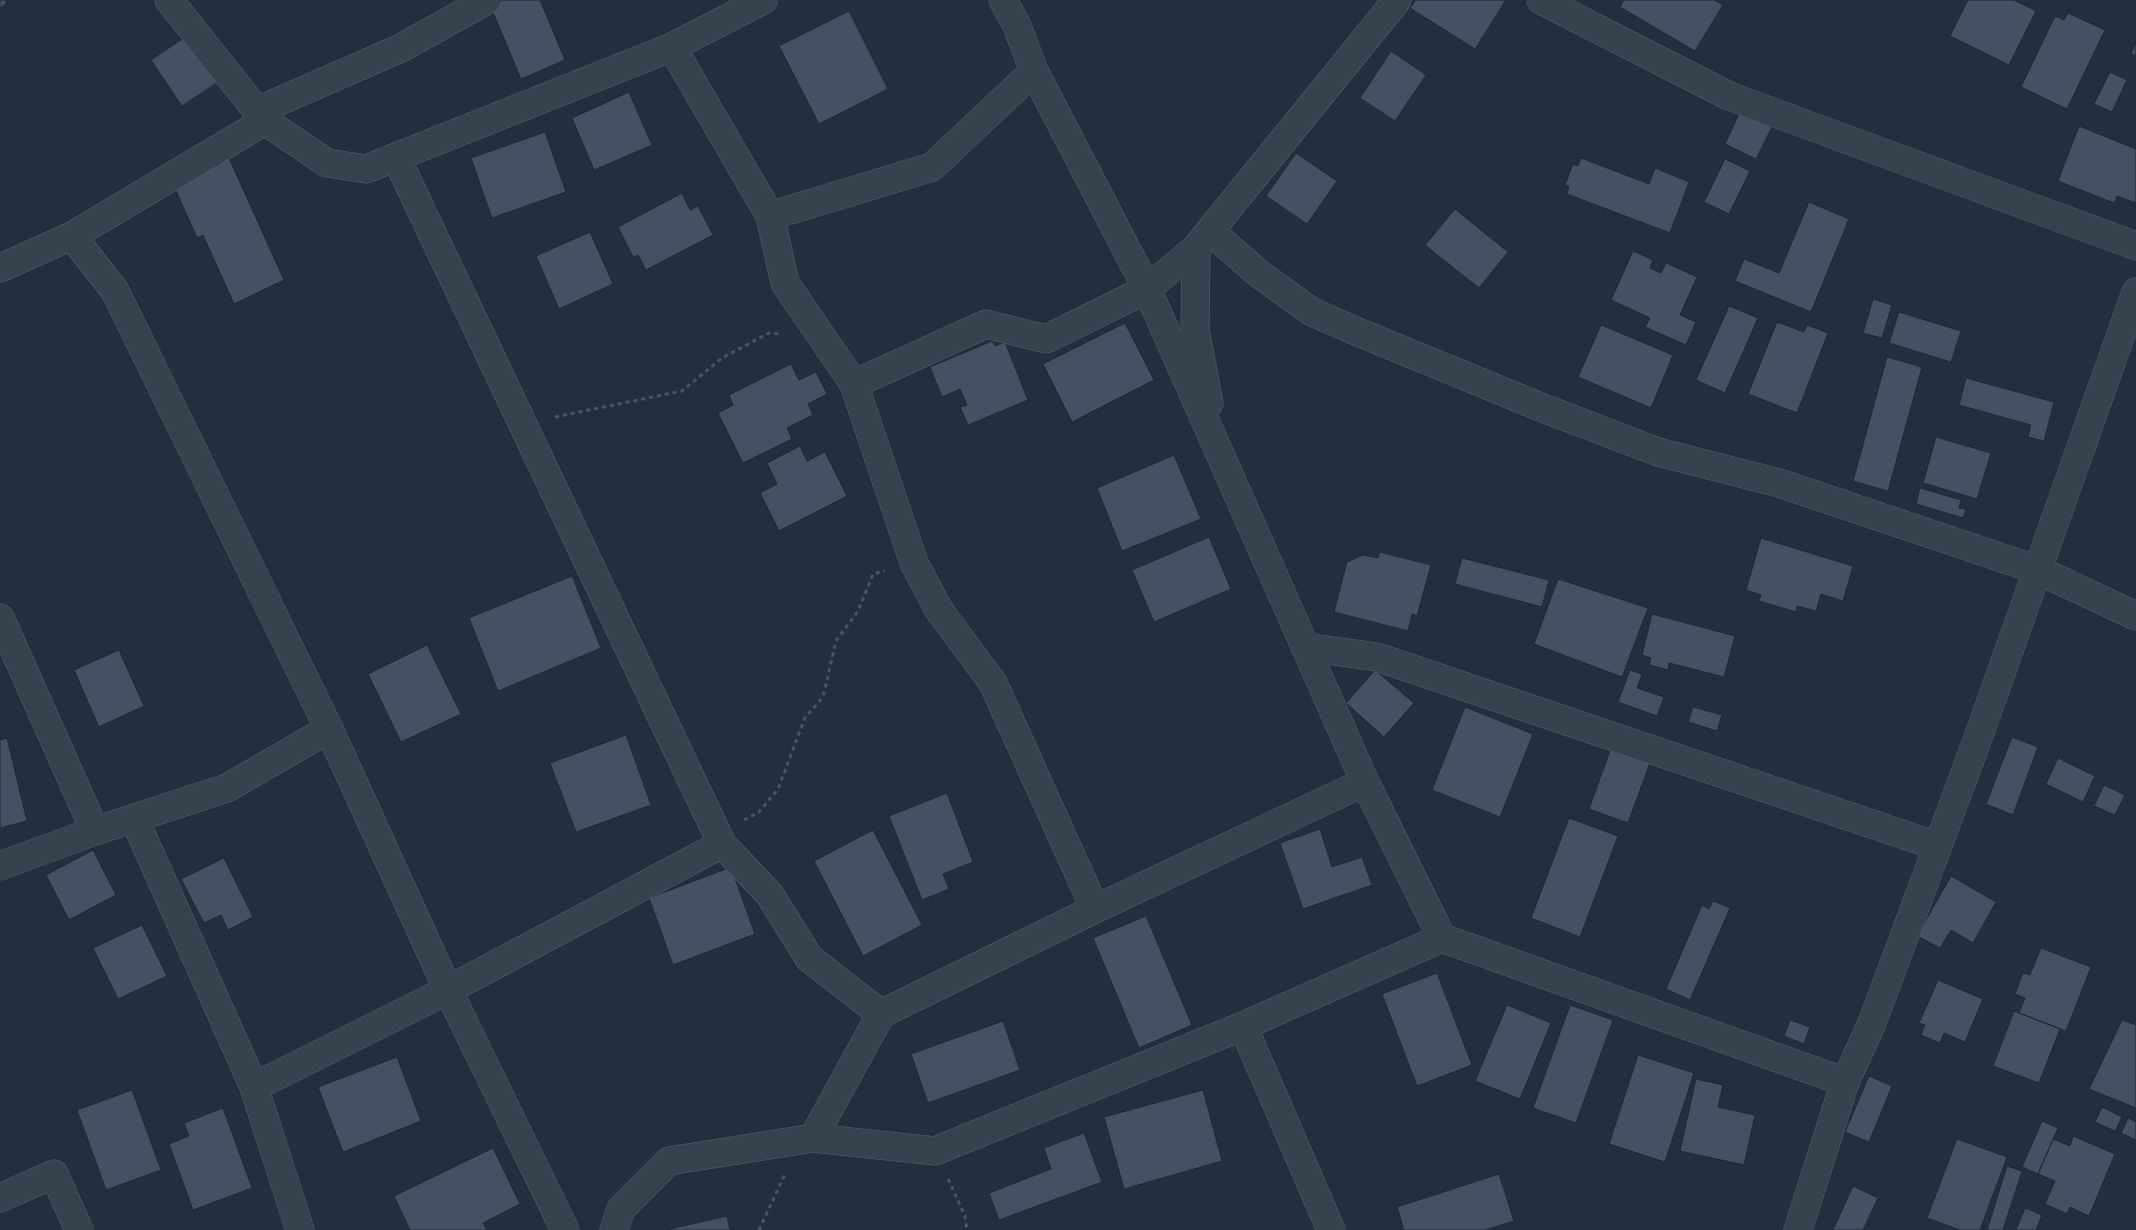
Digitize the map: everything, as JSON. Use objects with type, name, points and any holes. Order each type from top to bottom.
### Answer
[{"type":"street","points":[[169,0],[261,116],[327,163],[366,169],[672,47],[763,0]]},
{"type":"street","points":[[0,268],[72,236],[261,116],[401,48],[488,0]]},
{"type":"street","points":[[1003,0],[1017,26],[1034,71],[1147,289],[1365,782],[1442,938]]},
{"type":"street","points":[[854,384],[986,324],[1046,339],[1147,289],[1203,240],[1397,0]]},
{"type":"street","points":[[1541,0],[1729,96],[2136,246]]},
{"type":"street","points":[[672,47],[770,216],[785,283],[854,384],[914,563],[939,610],[993,683],[1095,910]]},
{"type":"street","points":[[770,216],[932,167],[1034,71]]},
{"type":"street","points":[[396,157],[720,839],[770,894],[809,958],[881,1014]]},
{"type":"street","points":[[72,236],[115,291],[329,729],[448,990],[565,1230]]},
{"type":"street","points":[[1203,240],[1195,330],[1220,456]]},
{"type":"street","points":[[1203,240],[1258,273],[1312,312],[1459,374],[1658,452],[1779,482],[2038,570],[2136,616]]},
{"type":"street","points":[[1798,1230],[1845,1082],[1872,1023],[2038,570],[2136,292]]},
{"type":"street","points":[[0,618],[95,831]]},
{"type":"street","points":[[1305,647],[1377,657],[1937,846]]},
{"type":"street","points":[[0,866],[95,831],[227,788],[329,729]]},
{"type":"street","points":[[807,1138],[881,1014],[1365,782]]},
{"type":"street","points":[[134,818],[254,1087],[300,1230]]},
{"type":"street","points":[[254,1087],[448,990],[720,839]]},
{"type":"street","points":[[614,1230],[621,1209],[669,1161],[807,1138],[935,1151],[1243,1026],[1442,938],[1845,1082]]},
{"type":"street","points":[[1243,1026],[1331,1230]]},
{"type":"street","points":[[0,1198],[54,1174],[79,1230]]},
{"type":"path","points":[[523,424],[682,391],[722,358],[769,333],[821,336]]},
{"type":"path","points":[[720,839],[759,812],[778,788],[805,718],[823,697],[836,641],[858,611],[873,574],[914,563]]},
{"type":"path","points":[[759,1230],[807,1138]]},
{"type":"path","points":[[935,1151],[965,1216],[967,1230]]},
{"type":"building","points":[[0,0],[5,0],[7,3],[0,8]]},
{"type":"building","points":[[503,0],[540,0],[565,60],[521,79],[490,5]]},
{"type":"building","points":[[1416,0],[1506,0],[1475,49],[1410,8]]},
{"type":"building","points":[[1624,0],[1714,0],[1723,5],[1695,51],[1620,7]]},
{"type":"building","points":[[1968,0],[2014,0],[2036,11],[2009,65],[1950,36]]},
{"type":"building","points":[[849,11],[888,89],[819,124],[779,46]]},
{"type":"building","points":[[2068,13],[2105,30],[2067,109],[2021,87],[2055,16],[2064,20]]},
{"type":"building","points":[[188,35],[218,82],[182,106],[151,60]]},
{"type":"building","points":[[2136,43],[2136,56],[2131,53]]},
{"type":"building","points":[[1391,51],[1426,75],[1395,121],[1360,98]]},
{"type":"building","points":[[2110,72],[2127,80],[2112,112],[2094,104]]},
{"type":"building","points":[[629,92],[652,145],[594,170],[572,118]]},
{"type":"building","points":[[1740,112],[1772,127],[1756,159],[1725,144]]},
{"type":"building","points":[[2079,126],[2136,149],[2136,203],[2117,196],[2114,203],[2058,181]]},
{"type":"building","points":[[545,132],[566,192],[492,218],[471,158]]},
{"type":"building","points":[[1296,153],[1337,181],[1307,224],[1266,196]]},
{"type":"building","points":[[229,158],[284,280],[234,304],[203,235],[197,238],[173,184]]},
{"type":"building","points":[[1581,158],[1649,184],[1655,168],[1689,182],[1670,233],[1567,194],[1569,186],[1565,185],[1573,164],[1578,166]]},
{"type":"building","points":[[1725,159],[1750,171],[1729,214],[1704,202]]},
{"type":"building","points":[[682,193],[690,210],[698,206],[713,235],[646,270],[638,255],[633,257],[618,227]]},
{"type":"building","points":[[1809,202],[1849,219],[1811,312],[1735,281],[1744,259],[1779,273]]},
{"type":"building","points":[[1455,209],[1508,252],[1479,288],[1425,245]]},
{"type":"building","points":[[590,232],[613,284],[559,309],[536,256]]},
{"type":"building","points":[[1633,251],[1653,260],[1650,268],[1661,273],[1666,263],[1697,277],[1680,315],[1696,322],[1686,345],[1645,327],[1650,318],[1611,300]]},
{"type":"building","points":[[1873,299],[1892,305],[1882,338],[1863,333]]},
{"type":"building","points":[[1729,306],[1758,318],[1725,393],[1696,380]]},
{"type":"building","points":[[1899,312],[1961,331],[1951,362],[1889,343]]},
{"type":"building","points":[[1777,322],[1804,332],[1807,325],[1828,333],[1797,413],[1748,394]]},
{"type":"building","points":[[1125,323],[1154,380],[1072,422],[1043,364]]},
{"type":"building","points":[[1601,325],[1673,355],[1651,408],[1578,377]]},
{"type":"building","points":[[992,341],[995,346],[1005,342],[1028,400],[968,425],[960,407],[967,405],[960,389],[942,397],[930,367]]},
{"type":"building","points":[[1887,357],[1922,367],[1888,491],[1853,481]]},
{"type":"building","points":[[791,364],[799,380],[816,372],[827,394],[808,404],[813,415],[787,428],[792,439],[743,463],[718,413],[733,405],[729,395]]},
{"type":"building","points":[[1966,378],[2054,402],[2044,441],[2028,437],[2031,425],[1959,405]]},
{"type":"building","points":[[1936,437],[1991,453],[1977,499],[1923,483]]},
{"type":"building","points":[[800,446],[807,461],[825,452],[847,496],[779,531],[760,493],[777,484],[767,463]]},
{"type":"building","points":[[1174,455],[1201,519],[1122,551],[1097,488]]},
{"type":"building","points":[[1920,488],[1961,500],[1959,508],[1966,509],[1963,518],[1916,504]]},
{"type":"building","points":[[1209,537],[1231,589],[1154,622],[1132,570]]},
{"type":"building","points":[[1761,538],[1853,566],[1843,601],[1821,594],[1816,611],[1797,606],[1796,612],[1759,601],[1761,595],[1746,590]]},
{"type":"building","points":[[1380,552],[1431,565],[1417,616],[1412,614],[1408,631],[1334,612],[1347,562],[1363,555],[1378,558]]},
{"type":"building","points":[[1462,558],[1549,580],[1542,607],[1455,584]]},
{"type":"building","points":[[572,576],[601,648],[498,691],[469,618]]},
{"type":"building","points":[[1558,579],[1648,608],[1622,677],[1534,644]]},
{"type":"building","points":[[1652,614],[1735,636],[1724,677],[1669,663],[1668,670],[1649,665],[1651,658],[1642,655]]},
{"type":"building","points":[[427,645],[461,714],[401,742],[368,674]]},
{"type":"building","points":[[119,650],[144,706],[99,727],[74,670]]},
{"type":"building","points":[[1375,670],[1414,703],[1384,737],[1346,703]]},
{"type":"building","points":[[1630,670],[1642,674],[1637,688],[1664,697],[1657,716],[1618,702]]},
{"type":"building","points":[[1465,707],[1533,734],[1500,817],[1432,790]]},
{"type":"building","points":[[1693,707],[1722,715],[1717,731],[1688,722]]},
{"type":"building","points":[[626,735],[651,805],[576,832],[550,763]]},
{"type":"building","points":[[2012,737],[2038,747],[2013,815],[1986,804]]},
{"type":"building","points":[[7,738],[27,821],[0,828],[0,740]]},
{"type":"building","points":[[1612,745],[1651,760],[1628,823],[1589,809]]},
{"type":"building","points":[[2058,758],[2095,776],[2083,802],[2046,784]]},
{"type":"building","points":[[2104,785],[2125,795],[2115,815],[2094,806]]},
{"type":"building","points":[[947,793],[973,862],[943,874],[949,889],[922,900],[889,816]]},
{"type":"building","points":[[1569,818],[1618,836],[1580,937],[1531,918]]},
{"type":"building","points":[[1320,829],[1332,867],[1362,857],[1372,885],[1303,909],[1280,843]]},
{"type":"building","points":[[873,830],[922,925],[863,956],[814,861]]},
{"type":"building","points":[[93,850],[116,895],[69,920],[46,875]]},
{"type":"building","points":[[224,858],[253,917],[228,930],[221,915],[204,923],[181,879]]},
{"type":"building","points":[[731,867],[755,934],[673,965],[649,898]]},
{"type":"building","points":[[1951,876],[1996,902],[1973,943],[1951,930],[1940,948],[1917,936]]},
{"type":"building","points":[[1713,901],[1730,908],[1690,1000],[1666,989],[1702,905],[1709,909]]},
{"type":"building","points":[[1146,916],[1192,1025],[1139,1048],[1093,938]]},
{"type":"building","points":[[142,925],[167,976],[118,999],[93,948]]},
{"type":"building","points":[[2041,948],[2091,967],[2066,1031],[2019,1013],[2025,998],[2015,994],[2023,973],[2030,975]]},
{"type":"building","points":[[1437,973],[1472,1065],[1417,1086],[1382,994]]},
{"type":"building","points":[[1938,980],[1983,999],[1965,1042],[1944,1033],[1940,1043],[1921,1035],[1925,1025],[1919,1023]]},
{"type":"building","points":[[1507,1005],[1551,1023],[1520,1099],[1475,1081]]},
{"type":"building","points":[[1570,1005],[1613,1020],[1576,1123],[1533,1108]]},
{"type":"building","points":[[2014,1011],[2060,1029],[2039,1083],[1993,1066]]},
{"type":"building","points":[[1790,1020],[1810,1027],[1804,1044],[1784,1036]]},
{"type":"building","points":[[2122,1020],[2136,1025],[2136,1108],[2089,1089]]},
{"type":"building","points":[[1003,1021],[1020,1070],[928,1103],[911,1054]]},
{"type":"building","points":[[1638,1055],[1694,1073],[1665,1162],[1609,1144]]},
{"type":"building","points":[[397,1057],[421,1121],[343,1152],[318,1087]]},
{"type":"building","points":[[1869,1076],[1892,1086],[1869,1142],[1845,1132]]},
{"type":"building","points":[[1696,1079],[1723,1085],[1718,1107],[1755,1115],[1744,1165],[1680,1151]]},
{"type":"building","points":[[132,1090],[161,1170],[106,1190],[77,1110]]},
{"type":"building","points":[[1203,1090],[1222,1161],[1124,1189],[1104,1117]]},
{"type":"building","points":[[2102,1107],[2122,1117],[2115,1131],[2095,1122]]},
{"type":"building","points":[[223,1108],[252,1188],[193,1210],[169,1144],[189,1136],[184,1123]]},
{"type":"building","points":[[2128,1118],[2136,1122],[2136,1140],[2121,1133]]},
{"type":"building","points":[[2042,1121],[2058,1128],[2038,1174],[2022,1167]]},
{"type":"building","points":[[1084,1133],[1102,1182],[999,1220],[989,1193],[1051,1169],[1044,1148]]},
{"type":"building","points":[[2073,1136],[2115,1154],[2089,1216],[2070,1207],[2067,1214],[2045,1204],[2055,1181],[2038,1174],[2053,1139],[2070,1146]]},
{"type":"building","points":[[1957,1139],[2007,1157],[1980,1230],[1960,1230],[1927,1218]]},
{"type":"building","points":[[493,1148],[520,1204],[483,1223],[487,1230],[410,1230],[394,1196]]},
{"type":"building","points":[[2007,1166],[2022,1171],[2003,1230],[1987,1230]]},
{"type":"building","points":[[1499,1174],[1514,1221],[1485,1230],[1404,1230],[1397,1207]]},
{"type":"building","points":[[1853,1186],[1878,1198],[1863,1230],[1833,1230]]},
{"type":"building","points":[[2025,1208],[2042,1215],[2036,1230],[2016,1230]]},
{"type":"building","points":[[727,1216],[730,1230],[665,1230]]}]
